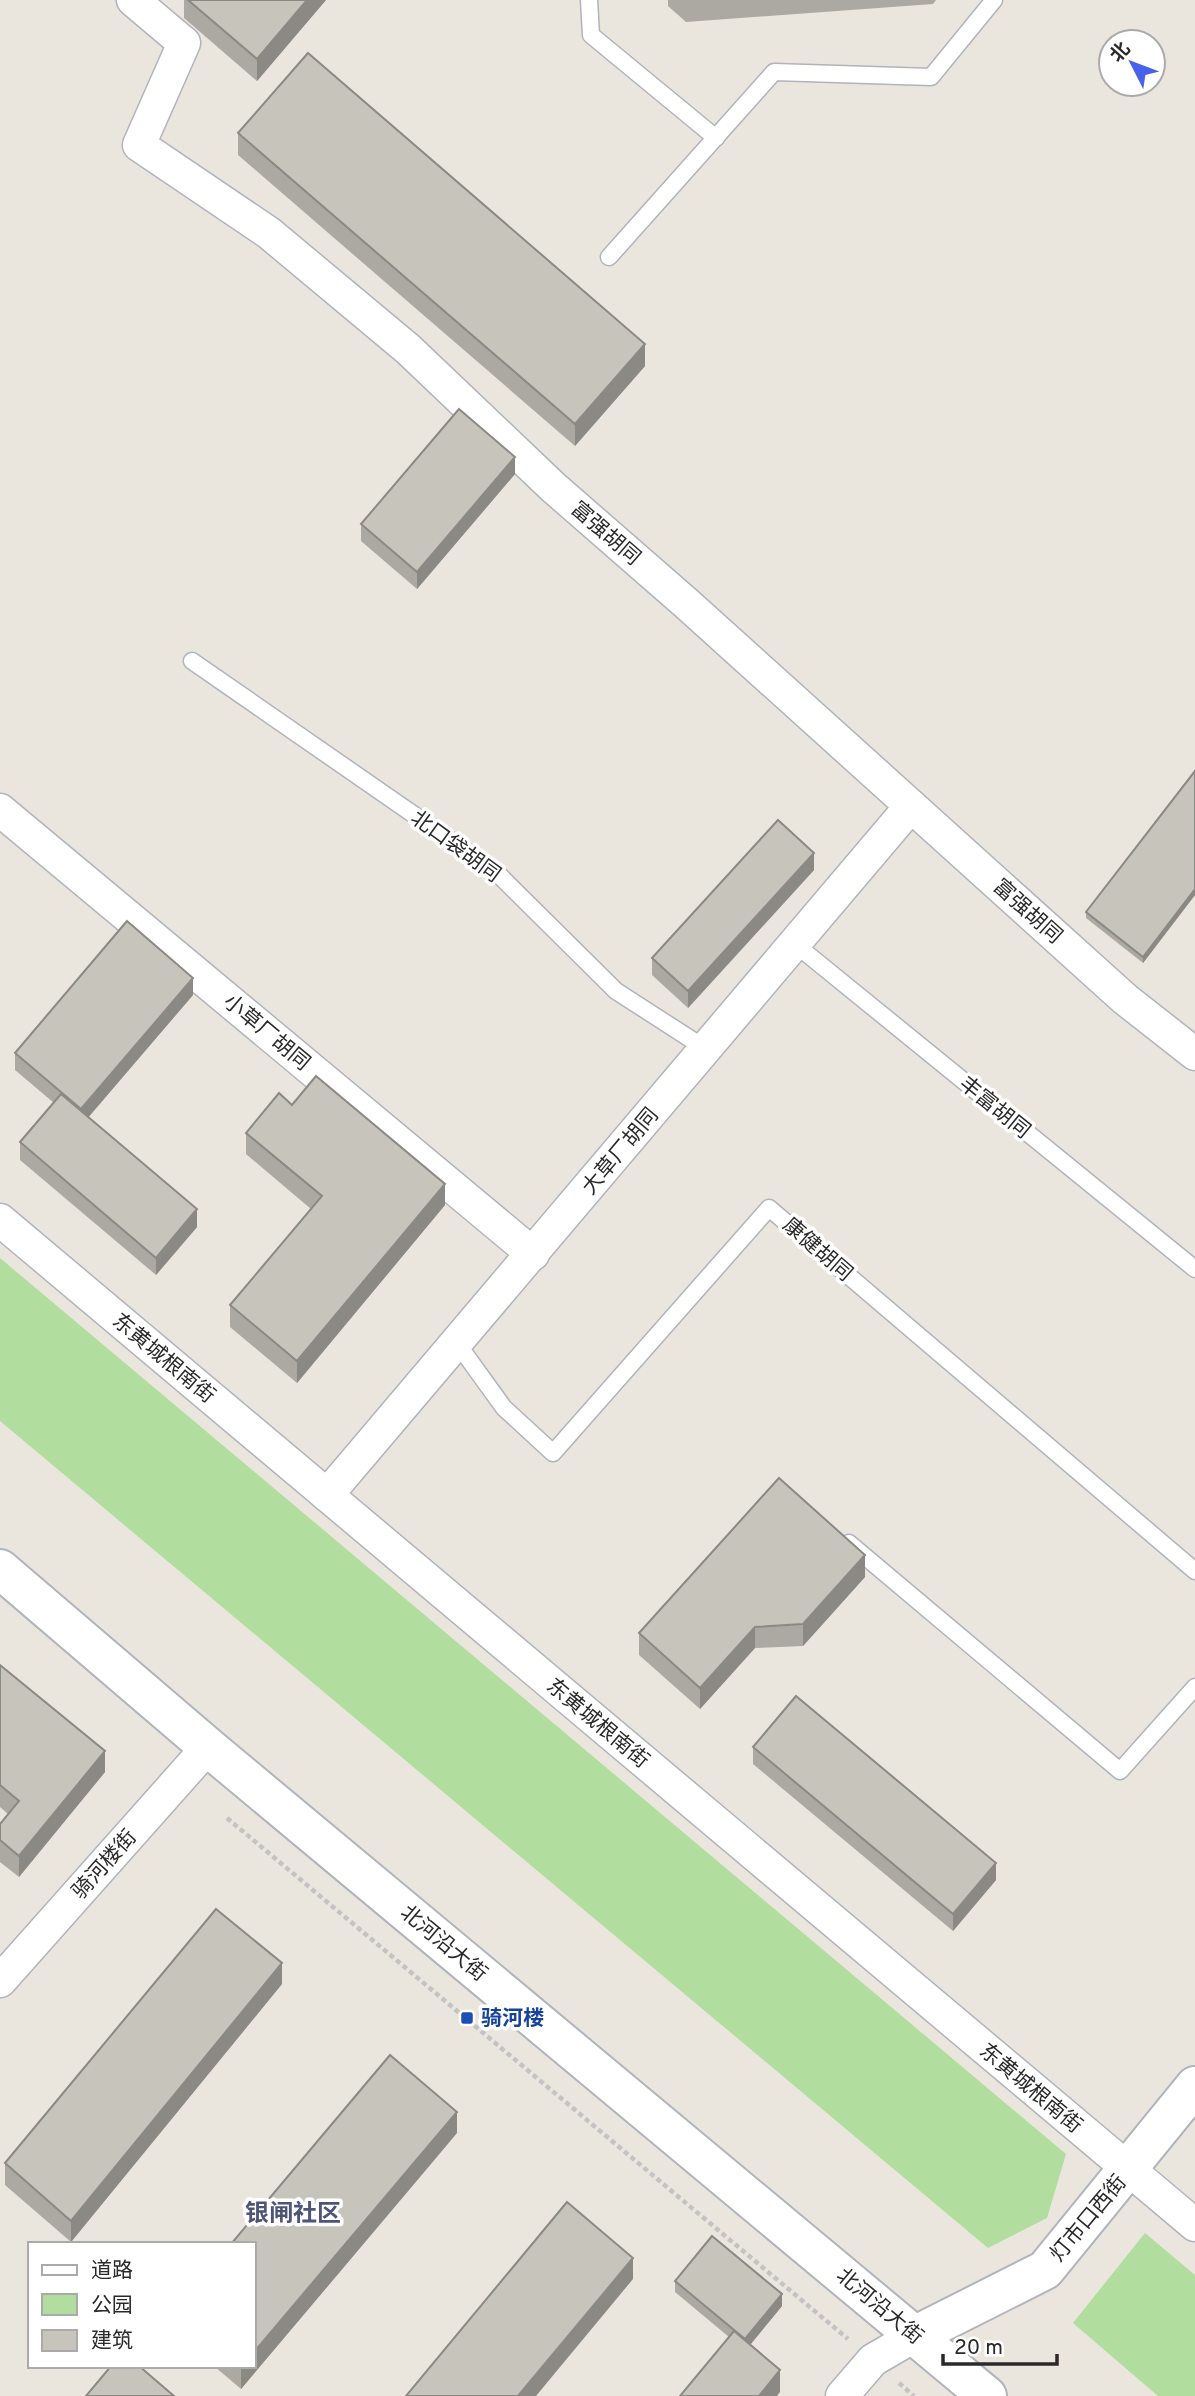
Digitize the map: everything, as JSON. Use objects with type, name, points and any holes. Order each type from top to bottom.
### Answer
[{"type":"main road","name":"北河沿大街","points":[[0,1569],[208,1747],[986,2396]]},
{"type":"main road","name":"灯市口西街","points":[[916,2335],[1045,2270],[1195,2085]]},
{"type":"street","name":"富强胡同","points":[[133,0],[184,43],[139,145],[269,233],[408,349],[553,487],[686,603],[1125,999],[1195,1054]]},
{"type":"street","name":"大草厂胡同","points":[[327,1496],[911,806]]},
{"type":"street","name":"小草厂胡同","points":[[0,810],[533,1254]]},
{"type":"street","name":"东黄城根南街","points":[[0,1220],[1195,2225]]},
{"type":"street","name":"骑河楼街","points":[[0,1981],[208,1747]]},
{"type":"street","points":[[842,2396],[873,2360],[916,2335]]},
{"type":"lane","points":[[589,0],[591,35],[716,138]]},
{"type":"lane","points":[[609,257],[774,72],[931,77],[994,0]]},
{"type":"lane","name":"北口袋胡同","points":[[192,661],[495,871],[616,991],[706,1049]]},
{"type":"lane","name":"丰富胡同","points":[[795,944],[1195,1269]]},
{"type":"lane","name":"康健胡同","points":[[457,1343],[504,1408],[553,1453],[769,1208],[1195,1572]]},
{"type":"lane","points":[[834,1530],[1119,1771],[1195,1687]]},
{"type":"path","points":[[181,1779],[914,2396]]},
{"type":"green space","points":[[0,1258],[1066,2154],[1047,2218],[988,2248],[0,1421]]},
{"type":"green space","points":[[1145,2233],[1195,2275],[1195,2396],[1158,2396],[1073,2323]]},
{"type":"building","points":[[188,0],[307,0],[257,59]]},
{"type":"building","points":[[308,53],[645,344],[575,424],[238,133]]},
{"type":"building","points":[[459,409],[515,457],[417,572],[361,524]]},
{"type":"building","points":[[1195,771],[1195,889],[1143,957],[1086,912]]},
{"type":"building","points":[[778,820],[814,853],[688,991],[652,958]]},
{"type":"building","points":[[127,921],[193,978],[81,1109],[15,1053]]},
{"type":"building","points":[[316,1076],[445,1184],[297,1361],[230,1305],[322,1196],[246,1133],[279,1093],[292,1105]]},
{"type":"building","points":[[61,1094],[197,1209],[156,1258],[20,1142]]},
{"type":"building","points":[[779,1478],[865,1555],[803,1624],[755,1627],[700,1688],[639,1633]]},
{"type":"building","points":[[0,1665],[105,1751],[19,1856],[0,1840],[0,1824],[19,1801],[0,1785]]},
{"type":"building","points":[[796,1696],[996,1863],[953,1914],[753,1747]]},
{"type":"building","points":[[216,1909],[282,1963],[71,2221],[5,2163]]},
{"type":"building","points":[[390,2055],[457,2112],[256,2350],[256,2242],[233,2242]]},
{"type":"building","points":[[567,2202],[633,2258],[518,2396],[406,2396]]},
{"type":"building","points":[[712,2236],[782,2294],[745,2339],[675,2281]]},
{"type":"building","points":[[734,2331],[780,2370],[759,2396],[680,2396]]},
{"type":"building","points":[[109,2368],[141,2368],[174,2396],[86,2396]]},
{"type":"place","name":"骑河楼","points":[[467,2018]]},
{"type":"district","name":"银闸社区","points":[[293,2213]]}]
